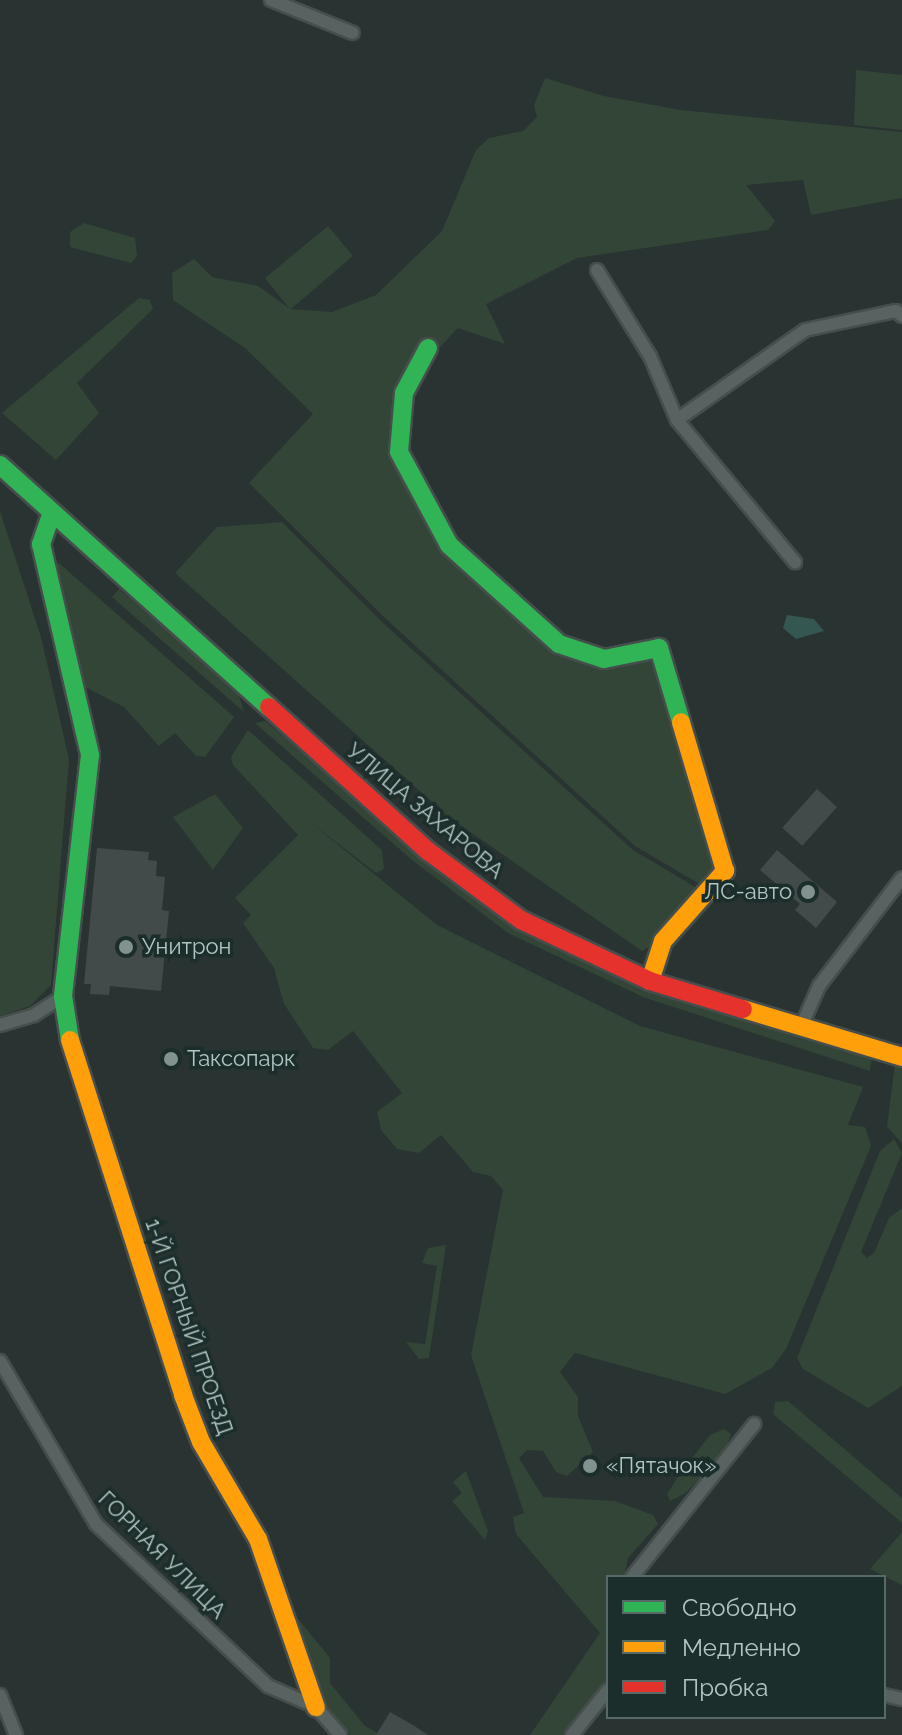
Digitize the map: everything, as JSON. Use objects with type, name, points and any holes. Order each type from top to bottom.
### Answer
[{"type":"street","points":[[271,0],[353,33]]},
{"type":"street","points":[[597,270],[650,356],[677,420],[795,562]]},
{"type":"street","points":[[677,420],[805,330],[899,314]]},
{"type":"street","points":[[428,348],[404,393],[399,452],[438,527],[498,595],[559,644],[604,659],[659,648],[725,871],[663,941],[650,981]]},
{"type":"street","name":"УЛИЦА ЗАХАРОВА","points":[[0,465],[51,515],[428,851],[521,920],[650,981],[902,1057]]},
{"type":"street","name":"1-Й ГОРНЫЙ ПРОЕЗД","points":[[51,515],[41,544],[90,755],[63,996],[72,1052],[183,1395],[201,1442],[258,1539],[316,1707]]},
{"type":"street","points":[[801,1027],[819,986],[902,878]]},
{"type":"street","points":[[0,1025],[34,1015],[63,996]]},
{"type":"street","name":"ГОРНАЯ УЛИЦА","points":[[0,1361],[96,1524],[268,1686],[316,1707],[340,1735]]},
{"type":"street","points":[[634,1575],[754,1424]]},
{"type":"street","points":[[572,1735],[606,1692]]},
{"type":"street","points":[[0,1695],[16,1735]]},
{"type":"shaded area","points":[[856,70],[902,75],[902,130],[854,125]]},
{"type":"shaded area","points":[[545,78],[604,96],[681,110],[902,132],[902,198],[811,215],[803,180],[746,185],[775,221],[768,230],[577,258],[486,304],[505,344],[458,328],[397,393],[395,461],[468,574],[603,664],[653,656],[718,872],[703,886],[635,846],[386,619],[249,483],[313,414],[245,348],[173,300],[172,273],[194,259],[212,277],[258,286],[289,308],[265,278],[328,226],[353,256],[291,309],[332,312],[376,295],[442,231],[476,150],[489,138],[523,131],[537,117],[534,105]]},
{"type":"shaded area","points":[[84,223],[135,238],[137,256],[131,263],[70,247],[70,232]]},
{"type":"shaded area","points":[[139,298],[150,300],[153,309],[77,383],[99,413],[56,460],[2,413]]},
{"type":"shaded area","points":[[0,511],[41,637],[69,759],[51,985],[30,1006],[0,1016]]},
{"type":"shaded area","points":[[282,522],[383,623],[633,850],[702,891],[659,941],[642,951],[450,818],[175,573],[217,527]]},
{"type":"shaded area","points":[[59,563],[234,717],[205,757],[196,756],[175,733],[159,746],[124,707],[85,687],[53,566]]},
{"type":"shaded area","points":[[119,589],[238,692],[244,712],[112,597]]},
{"type":"shaded area","points":[[787,615],[814,619],[824,631],[796,639],[783,628]]},
{"type":"shaded area","points":[[265,721],[513,924],[649,986],[872,1057],[870,1071],[643,997],[508,933],[412,860],[255,723]]},
{"type":"shaded area","points":[[248,730],[382,850],[384,869],[376,873],[310,822],[437,925],[640,1026],[863,1087],[848,1125],[865,1127],[871,1146],[786,1349],[772,1368],[725,1394],[575,1353],[560,1372],[578,1397],[578,1416],[593,1452],[567,1476],[556,1472],[543,1451],[527,1450],[519,1458],[543,1497],[615,1501],[653,1515],[658,1524],[628,1558],[624,1575],[606,1575],[606,1684],[565,1735],[530,1735],[600,1633],[516,1534],[513,1517],[524,1513],[471,1355],[503,1190],[491,1176],[473,1172],[441,1135],[419,1153],[397,1149],[381,1130],[377,1112],[402,1093],[353,1031],[328,1050],[313,1048],[284,1004],[274,968],[243,923],[251,915],[235,898],[298,835],[233,765],[231,757]]},
{"type":"shaded area","points":[[215,794],[243,828],[213,870],[173,817]]},
{"type":"shaded area","points":[[895,1063],[902,1065],[902,1143],[887,1127]]},
{"type":"shaded area","points":[[894,1139],[902,1153],[861,1252],[867,1258],[874,1253],[889,1218],[902,1208],[902,1386],[868,1408],[803,1369],[797,1358],[880,1151]]},
{"type":"shaded area","points":[[446,1245],[429,1358],[419,1359],[406,1342],[425,1344],[437,1266],[422,1263],[428,1248]]},
{"type":"shaded area","points":[[788,1401],[902,1498],[902,1523],[773,1414],[775,1402]]},
{"type":"shaded area","points":[[724,1429],[731,1434],[726,1450],[686,1493],[670,1501],[667,1494],[679,1475],[710,1435]]},
{"type":"shaded area","points":[[466,1471],[488,1531],[485,1540],[452,1501],[462,1493],[453,1482]]},
{"type":"shaded area","points":[[902,1532],[902,1585],[870,1569]]},
{"type":"shaded area","points":[[295,1615],[330,1658],[330,1683],[365,1726],[381,1735],[350,1735],[327,1713]]},
{"type":"building","points":[[817,789],[837,807],[802,846],[782,828]]},
{"type":"building","name":"Унитрон","points":[[97,848],[149,852],[148,860],[157,861],[156,876],[165,877],[162,910],[169,911],[161,991],[110,986],[109,995],[90,994],[91,984],[84,984]]},
{"type":"building","name":"ЛС-авто","points":[[777,850],[837,902],[816,928],[795,910],[800,904],[760,870]]},
{"type":"building","points":[[390,1712],[413,1725],[428,1735],[376,1735]]},
{"type":"traffic: fast","points":[[428,348],[404,393],[399,452],[449,545],[559,644],[604,659],[659,648],[681,722]]},
{"type":"traffic: fast","points":[[0,465],[269,707]]},
{"type":"traffic: fast","points":[[51,515],[41,544],[90,755],[63,996],[70,1040]]},
{"type":"traffic: slow","points":[[650,981],[663,941],[725,871],[681,722]]},
{"type":"traffic: slow","points":[[743,1009],[902,1057]]},
{"type":"traffic: slow","points":[[70,1040],[183,1395],[201,1442],[258,1539],[316,1707]]},
{"type":"traffic: jam","points":[[269,707],[428,851],[521,920],[650,981],[743,1009]]},
{"type":"place","name":"ЛС-авто","points":[[808,892]]},
{"type":"place","name":"Унитрон","points":[[126,947]]},
{"type":"place","name":"Таксопарк","points":[[171,1059]]},
{"type":"place","name":"«Пятачок»","points":[[590,1466]]}]
